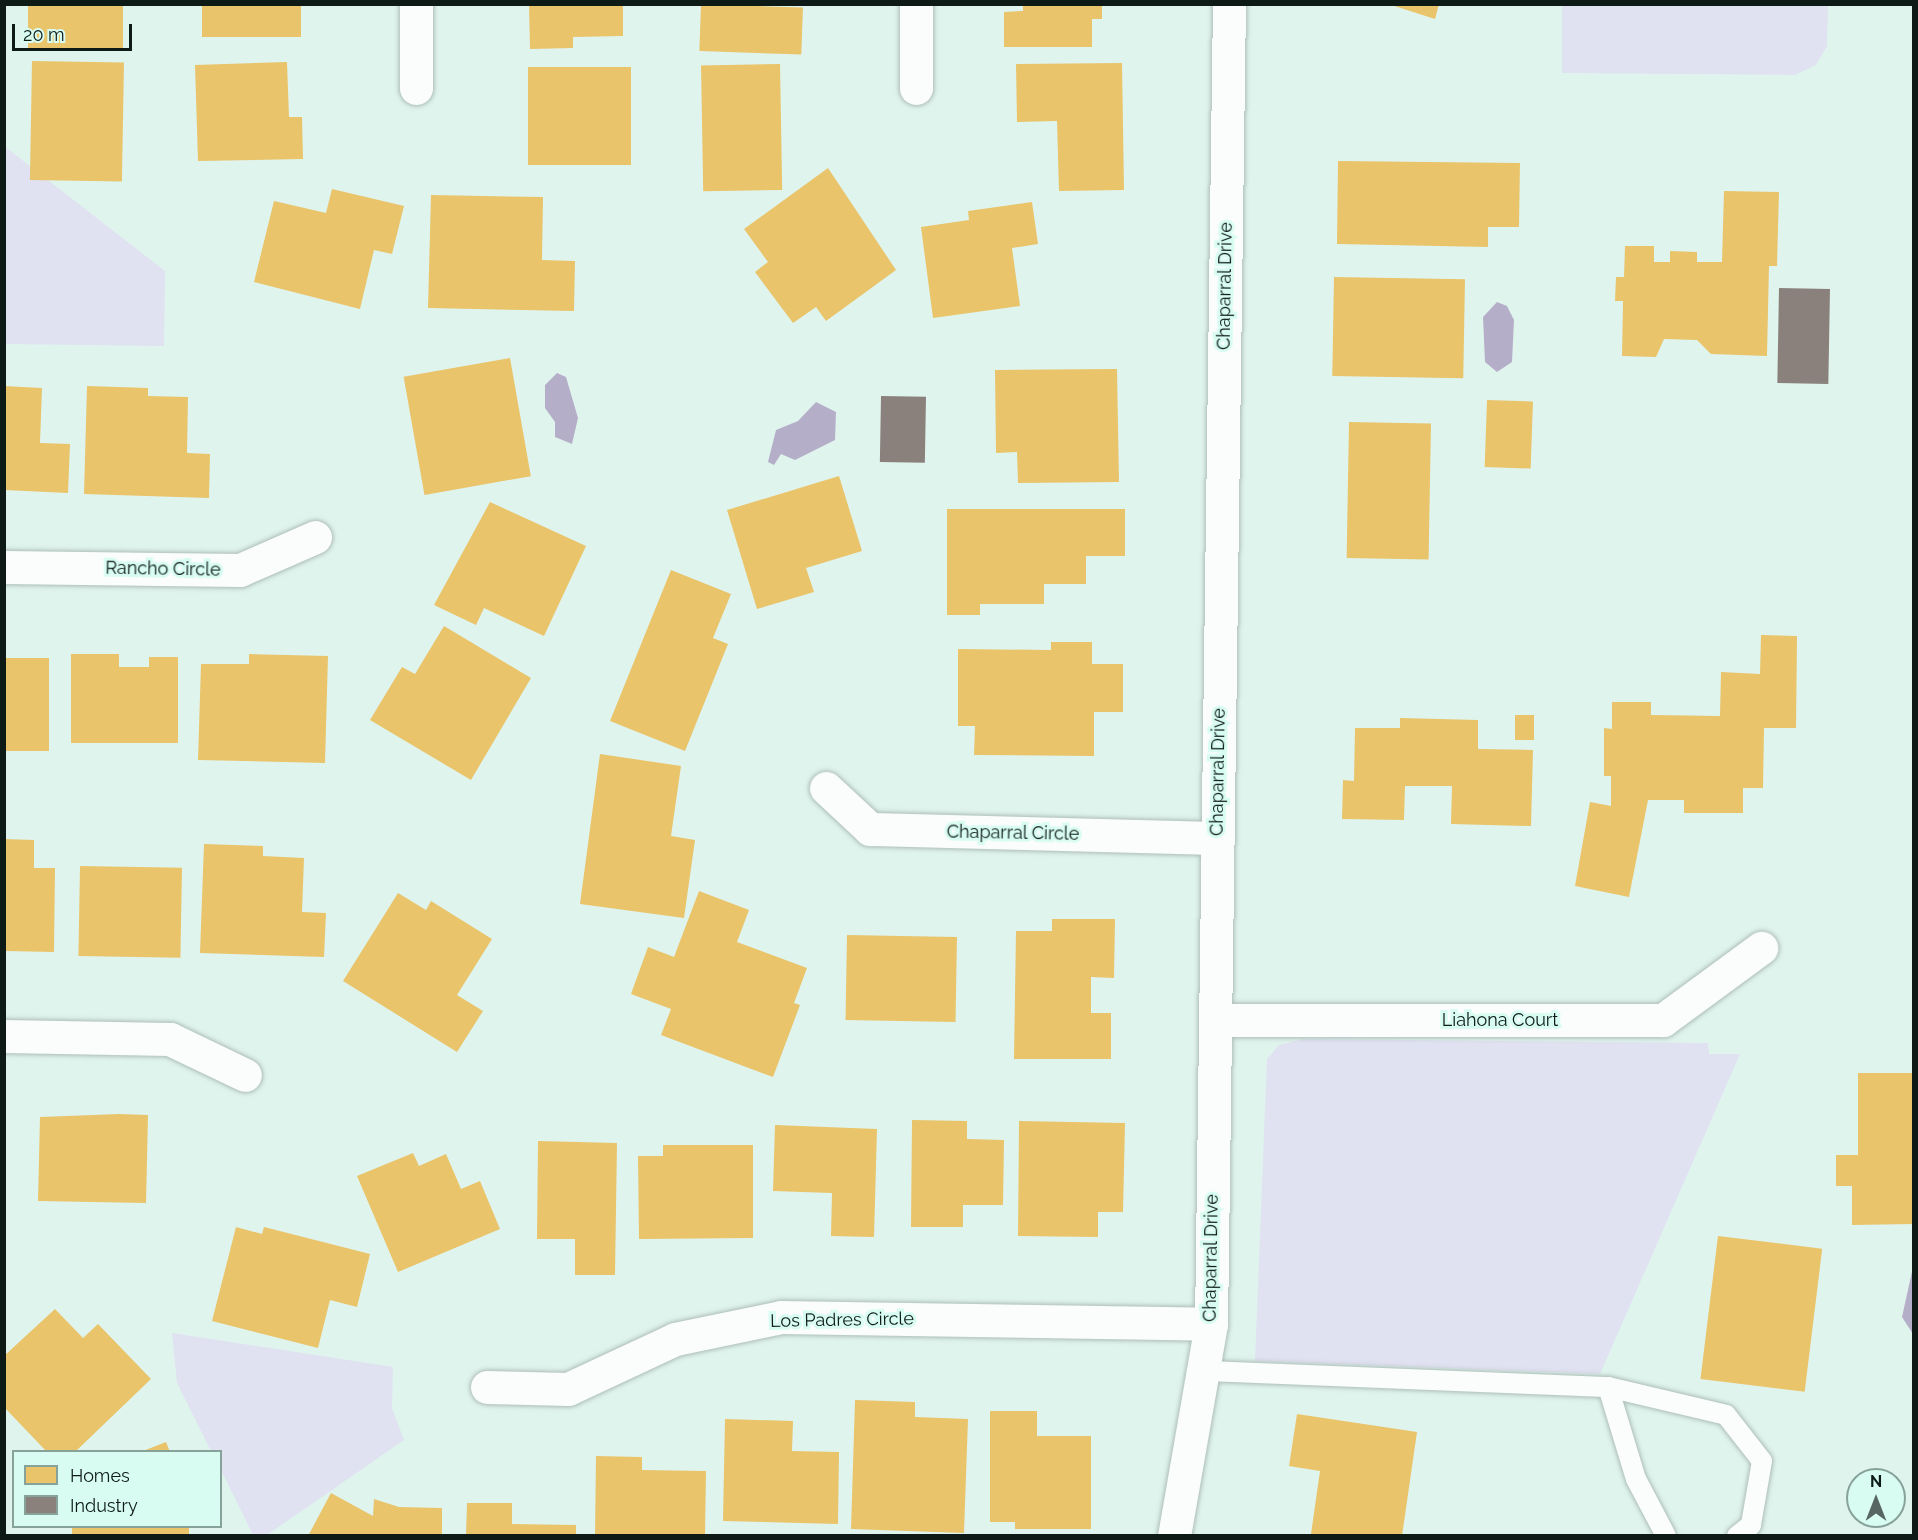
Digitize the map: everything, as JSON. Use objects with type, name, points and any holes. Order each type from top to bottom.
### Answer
[{"type":"street","points":[[416,4],[416,88]]},
{"type":"street","points":[[916,4],[916,88]]},
{"type":"street","name":"Chaparral Drive","points":[[1174,1536],[1205,1371],[1211,1324],[1228,4]]},
{"type":"street","name":"Rancho Circle","points":[[4,567],[240,570],[315,537]]},
{"type":"street","name":"Chaparral Circle","points":[[826,788],[870,829],[1217,838]]},
{"type":"street","name":"Liahona Court","points":[[1215,1020],[1663,1020],[1761,948]]},
{"type":"street","points":[[4,1036],[170,1039],[245,1075]]},
{"type":"street","name":"Los Padres Circle","points":[[487,1387],[568,1389],[675,1339],[781,1317],[1211,1324]]},
{"type":"lane","points":[[1205,1371],[1608,1387],[1726,1415],[1762,1461],[1751,1525],[1737,1536]]},
{"type":"lane","points":[[1608,1387],[1636,1479],[1666,1536]]},
{"type":"shaded area","points":[[1562,5],[1828,5],[1827,46],[1816,65],[1795,75],[1562,73]]},
{"type":"shaded area","points":[[4,146],[165,271],[164,346],[5,344]]},
{"type":"shaded area","points":[[1497,302],[1507,306],[1514,320],[1512,362],[1497,372],[1485,362],[1483,317]]},
{"type":"shaded area","points":[[557,373],[566,377],[578,418],[572,444],[555,437],[555,422],[545,408],[545,385]]},
{"type":"shaded area","points":[[816,402],[836,412],[835,440],[795,460],[781,454],[774,465],[768,462],[776,430],[798,421]]},
{"type":"shaded area","points":[[1304,1039],[1708,1043],[1709,1054],[1740,1054],[1600,1374],[1255,1361],[1267,1059],[1279,1045]]},
{"type":"shaded area","points":[[1913,1267],[1913,1334],[1902,1317]]},
{"type":"shaded area","points":[[172,1333],[393,1367],[392,1408],[404,1440],[267,1535],[253,1535],[222,1472],[222,1450],[210,1450],[177,1383]]},
{"type":"building: Homes","points":[[28,4],[123,4],[123,49],[28,49]]},
{"type":"building: Homes","points":[[202,4],[301,4],[301,37],[202,37]]},
{"type":"building: Homes","points":[[529,4],[623,4],[623,36],[573,37],[573,48],[530,49]]},
{"type":"building: Homes","points":[[701,4],[803,8],[801,55],[699,51]]},
{"type":"building: Homes","points":[[1388,4],[1439,4],[1435,19]]},
{"type":"building: Homes","points":[[1023,5],[1102,5],[1102,19],[1092,19],[1092,47],[1004,47],[1004,12],[1023,11]]},
{"type":"building: Homes","points":[[32,61],[124,63],[122,182],[30,180]]},
{"type":"building: Homes","points":[[287,62],[289,117],[302,117],[303,159],[198,161],[195,65]]},
{"type":"building: Homes","points":[[1122,63],[1124,190],[1059,191],[1057,121],[1017,122],[1016,64]]},
{"type":"building: Homes","points":[[780,64],[782,190],[703,191],[701,65]]},
{"type":"building: Homes","points":[[528,67],[631,67],[631,165],[528,165]]},
{"type":"building: Homes","points":[[1338,161],[1520,163],[1519,227],[1488,227],[1488,247],[1337,244]]},
{"type":"building: Homes","points":[[828,168],[896,270],[826,321],[816,307],[793,323],[755,272],[768,262],[744,229]]},
{"type":"building: Homes","points":[[332,189],[404,206],[392,254],[374,250],[360,309],[254,282],[274,201],[326,213]]},
{"type":"building: Homes","points":[[1724,191],[1779,192],[1777,266],[1769,266],[1767,356],[1711,354],[1697,340],[1664,339],[1656,357],[1622,356],[1623,301],[1615,301],[1616,277],[1624,277],[1625,246],[1654,246],[1654,262],[1670,262],[1670,251],[1697,252],[1697,262],[1722,262]]},
{"type":"building: Homes","points":[[431,195],[543,197],[542,260],[575,261],[574,311],[428,308]]},
{"type":"building: Homes","points":[[1032,202],[1038,244],[1012,248],[1020,306],[933,318],[921,227],[969,220],[968,211]]},
{"type":"building: Homes","points":[[1334,277],[1465,279],[1463,378],[1332,376]]},
{"type":"building: Homes","points":[[510,358],[531,476],[424,495],[404,377]]},
{"type":"building: Homes","points":[[1117,369],[1119,482],[1018,483],[1017,452],[996,453],[995,370]]},
{"type":"building: Homes","points":[[4,386],[42,388],[40,443],[70,444],[68,493],[4,490]]},
{"type":"building: Homes","points":[[87,386],[148,388],[148,396],[188,397],[187,453],[210,454],[209,498],[84,494]]},
{"type":"building: Homes","points":[[1487,400],[1533,402],[1531,469],[1485,467]]},
{"type":"building: Homes","points":[[1349,422],[1431,423],[1429,559],[1347,558]]},
{"type":"building: Homes","points":[[839,476],[862,551],[806,568],[814,592],[757,609],[727,510]]},
{"type":"building: Homes","points":[[490,502],[586,546],[544,636],[484,608],[476,625],[434,605]]},
{"type":"building: Homes","points":[[947,509],[1125,509],[1125,556],[1086,556],[1086,584],[1044,584],[1044,604],[980,604],[980,615],[947,615]]},
{"type":"building: Homes","points":[[671,570],[731,594],[713,638],[728,644],[685,751],[610,721]]},
{"type":"building: Homes","points":[[444,626],[531,678],[471,780],[370,720],[402,667],[415,674]]},
{"type":"building: Homes","points":[[1761,635],[1797,636],[1796,728],[1764,728],[1763,788],[1743,788],[1743,813],[1684,813],[1684,800],[1648,800],[1629,897],[1575,886],[1590,802],[1611,806],[1611,776],[1604,776],[1604,728],[1612,729],[1612,702],[1651,702],[1651,715],[1720,716],[1721,672],[1760,674]]},
{"type":"building: Homes","points":[[1051,642],[1092,642],[1092,664],[1123,664],[1123,712],[1094,712],[1094,756],[974,755],[975,726],[958,726],[958,649],[1051,650]]},
{"type":"building: Homes","points":[[71,654],[119,654],[119,667],[149,667],[149,657],[178,657],[178,743],[71,743]]},
{"type":"building: Homes","points":[[249,654],[328,656],[325,763],[198,760],[201,664],[249,664]]},
{"type":"building: Homes","points":[[4,658],[49,658],[49,751],[4,751]]},
{"type":"building: Homes","points":[[1515,715],[1534,715],[1534,740],[1515,740]]},
{"type":"building: Homes","points":[[1400,718],[1478,720],[1478,749],[1533,750],[1531,826],[1451,824],[1452,786],[1405,786],[1404,820],[1342,819],[1343,780],[1354,781],[1355,728],[1400,728]]},
{"type":"building: Homes","points":[[600,754],[681,766],[671,836],[695,840],[684,918],[580,904]]},
{"type":"building: Homes","points":[[4,839],[34,840],[34,868],[55,868],[54,952],[4,951]]},
{"type":"building: Homes","points":[[204,844],[263,846],[263,856],[304,858],[302,912],[326,913],[324,957],[200,953]]},
{"type":"building: Homes","points":[[80,866],[182,868],[180,958],[78,956]]},
{"type":"building: Homes","points":[[699,891],[749,910],[737,942],[807,968],[794,1003],[800,1005],[773,1077],[661,1035],[671,1009],[631,994],[648,947],[674,957]]},
{"type":"building: Homes","points":[[398,893],[426,910],[431,901],[492,939],[457,995],[483,1011],[457,1052],[343,981]]},
{"type":"building: Homes","points":[[1052,919],[1115,919],[1114,978],[1091,977],[1091,1013],[1111,1013],[1111,1059],[1014,1059],[1016,931],[1052,931]]},
{"type":"building: Homes","points":[[847,935],[957,937],[955,1022],[846,1020]]},
{"type":"building: Homes","points":[[1858,1073],[1912,1073],[1913,1224],[1852,1225],[1852,1186],[1836,1186],[1836,1155],[1858,1155]]},
{"type":"building: Homes","points":[[148,1115],[146,1203],[38,1201],[40,1117]]},
{"type":"building: Homes","points":[[912,1120],[967,1121],[967,1139],[1004,1140],[1003,1205],[963,1205],[963,1227],[911,1227]]},
{"type":"building: Homes","points":[[1019,1121],[1125,1123],[1123,1212],[1098,1212],[1098,1237],[1018,1236]]},
{"type":"building: Homes","points":[[775,1125],[877,1129],[874,1237],[831,1236],[832,1193],[773,1191]]},
{"type":"building: Homes","points":[[538,1141],[617,1143],[615,1275],[575,1275],[575,1239],[537,1239]]},
{"type":"building: Homes","points":[[663,1145],[753,1145],[753,1238],[639,1239],[638,1156],[663,1156]]},
{"type":"building: Homes","points":[[413,1153],[419,1166],[446,1154],[461,1189],[480,1181],[500,1229],[398,1272],[357,1176]]},
{"type":"building: Homes","points":[[236,1227],[262,1234],[264,1227],[370,1254],[357,1307],[330,1300],[318,1348],[212,1321]]},
{"type":"building: Homes","points":[[1718,1236],[1822,1249],[1805,1392],[1700,1379]]},
{"type":"building: Homes","points":[[55,1309],[83,1338],[98,1324],[151,1379],[77,1450],[45,1450],[4,1407],[4,1356]]},
{"type":"building: Homes","points":[[855,1400],[915,1402],[915,1417],[968,1419],[964,1533],[851,1529]]},
{"type":"building: Homes","points":[[990,1411],[1037,1411],[1037,1436],[1091,1436],[1091,1529],[1015,1529],[1015,1522],[990,1522]]},
{"type":"building: Homes","points":[[1297,1414],[1417,1432],[1402,1536],[1311,1534],[1320,1471],[1289,1466]]},
{"type":"building: Homes","points":[[725,1419],[793,1421],[792,1451],[839,1452],[838,1524],[723,1521]]},
{"type":"building: Homes","points":[[166,1442],[169,1450],[146,1450]]},
{"type":"building: Homes","points":[[596,1456],[642,1457],[642,1470],[706,1471],[705,1536],[595,1536]]},
{"type":"building: Homes","points":[[331,1493],[373,1516],[374,1499],[399,1507],[442,1508],[442,1536],[308,1536]]},
{"type":"building: Homes","points":[[467,1503],[512,1503],[512,1524],[576,1525],[576,1536],[466,1536]]},
{"type":"building: Homes","points":[[72,1528],[189,1528],[189,1536],[72,1536]]},
{"type":"building: Industry","points":[[1779,288],[1830,289],[1828,384],[1777,383]]},
{"type":"building: Industry","points":[[881,396],[926,397],[925,463],[880,462]]}]
